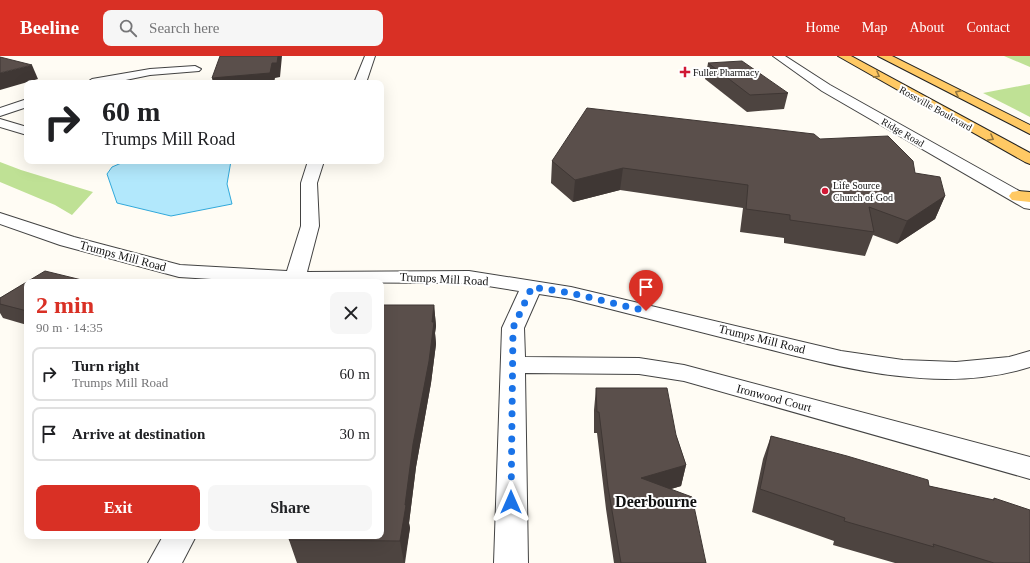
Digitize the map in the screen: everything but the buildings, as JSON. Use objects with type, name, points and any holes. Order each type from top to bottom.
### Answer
[{"type":"main road","name":"Rossville Boulevard","points":[[843,56],[1030,159]]},
{"type":"main road","name":"Rossville Boulevard","points":[[882,56],[1030,130]]},
{"type":"street","points":[[361,80],[370,56]]},
{"type":"street","name":"Ridge Road","points":[[778,56],[826,88],[1026,199]]},
{"type":"street","points":[[189,80],[200,57]]},
{"type":"street","points":[[108,80],[150,72],[195,68]]},
{"type":"street","points":[[0,112],[24,104]]},
{"type":"street","points":[[0,123],[24,130]]},
{"type":"street","points":[[295,279],[310,226],[309,183],[315,164]]},
{"type":"street","name":"Trumps Mill Road","points":[[0,218],[67,241],[179,271],[282,279]]},
{"type":"street","name":"Trumps Mill Road","points":[[327,279],[424,276],[469,277],[571,293],[856,361],[903,368],[956,370],[1010,365],[1030,359]]},
{"type":"street","points":[[511,563],[513,328],[532,287]]},
{"type":"street","name":"Ironwood Court","points":[[512,365],[639,366],[684,373],[1030,468]]},
{"type":"street","points":[[165,563],[178,539]]},
{"type":"green space","points":[[1004,56],[1030,56],[1030,67]]},
{"type":"green space","points":[[1030,84],[1030,117],[983,93]]},
{"type":"green space","points":[[0,162],[93,192],[72,215],[55,205],[0,182]]},
{"type":"water","points":[[119,164],[230,164],[227,184],[232,204],[171,216],[117,203],[107,174],[112,167]]},
{"type":"place","name":"Fuller Pharmacy","points":[[685,72]]},
{"type":"place","name":"Life Source Church of God","points":[[825,191]]},
{"type":"district","name":"Deerbourne","points":[[656,501]]},
{"type":"route","points":[[511,502],[513,328],[532,287],[571,293],[646,311]]}]
